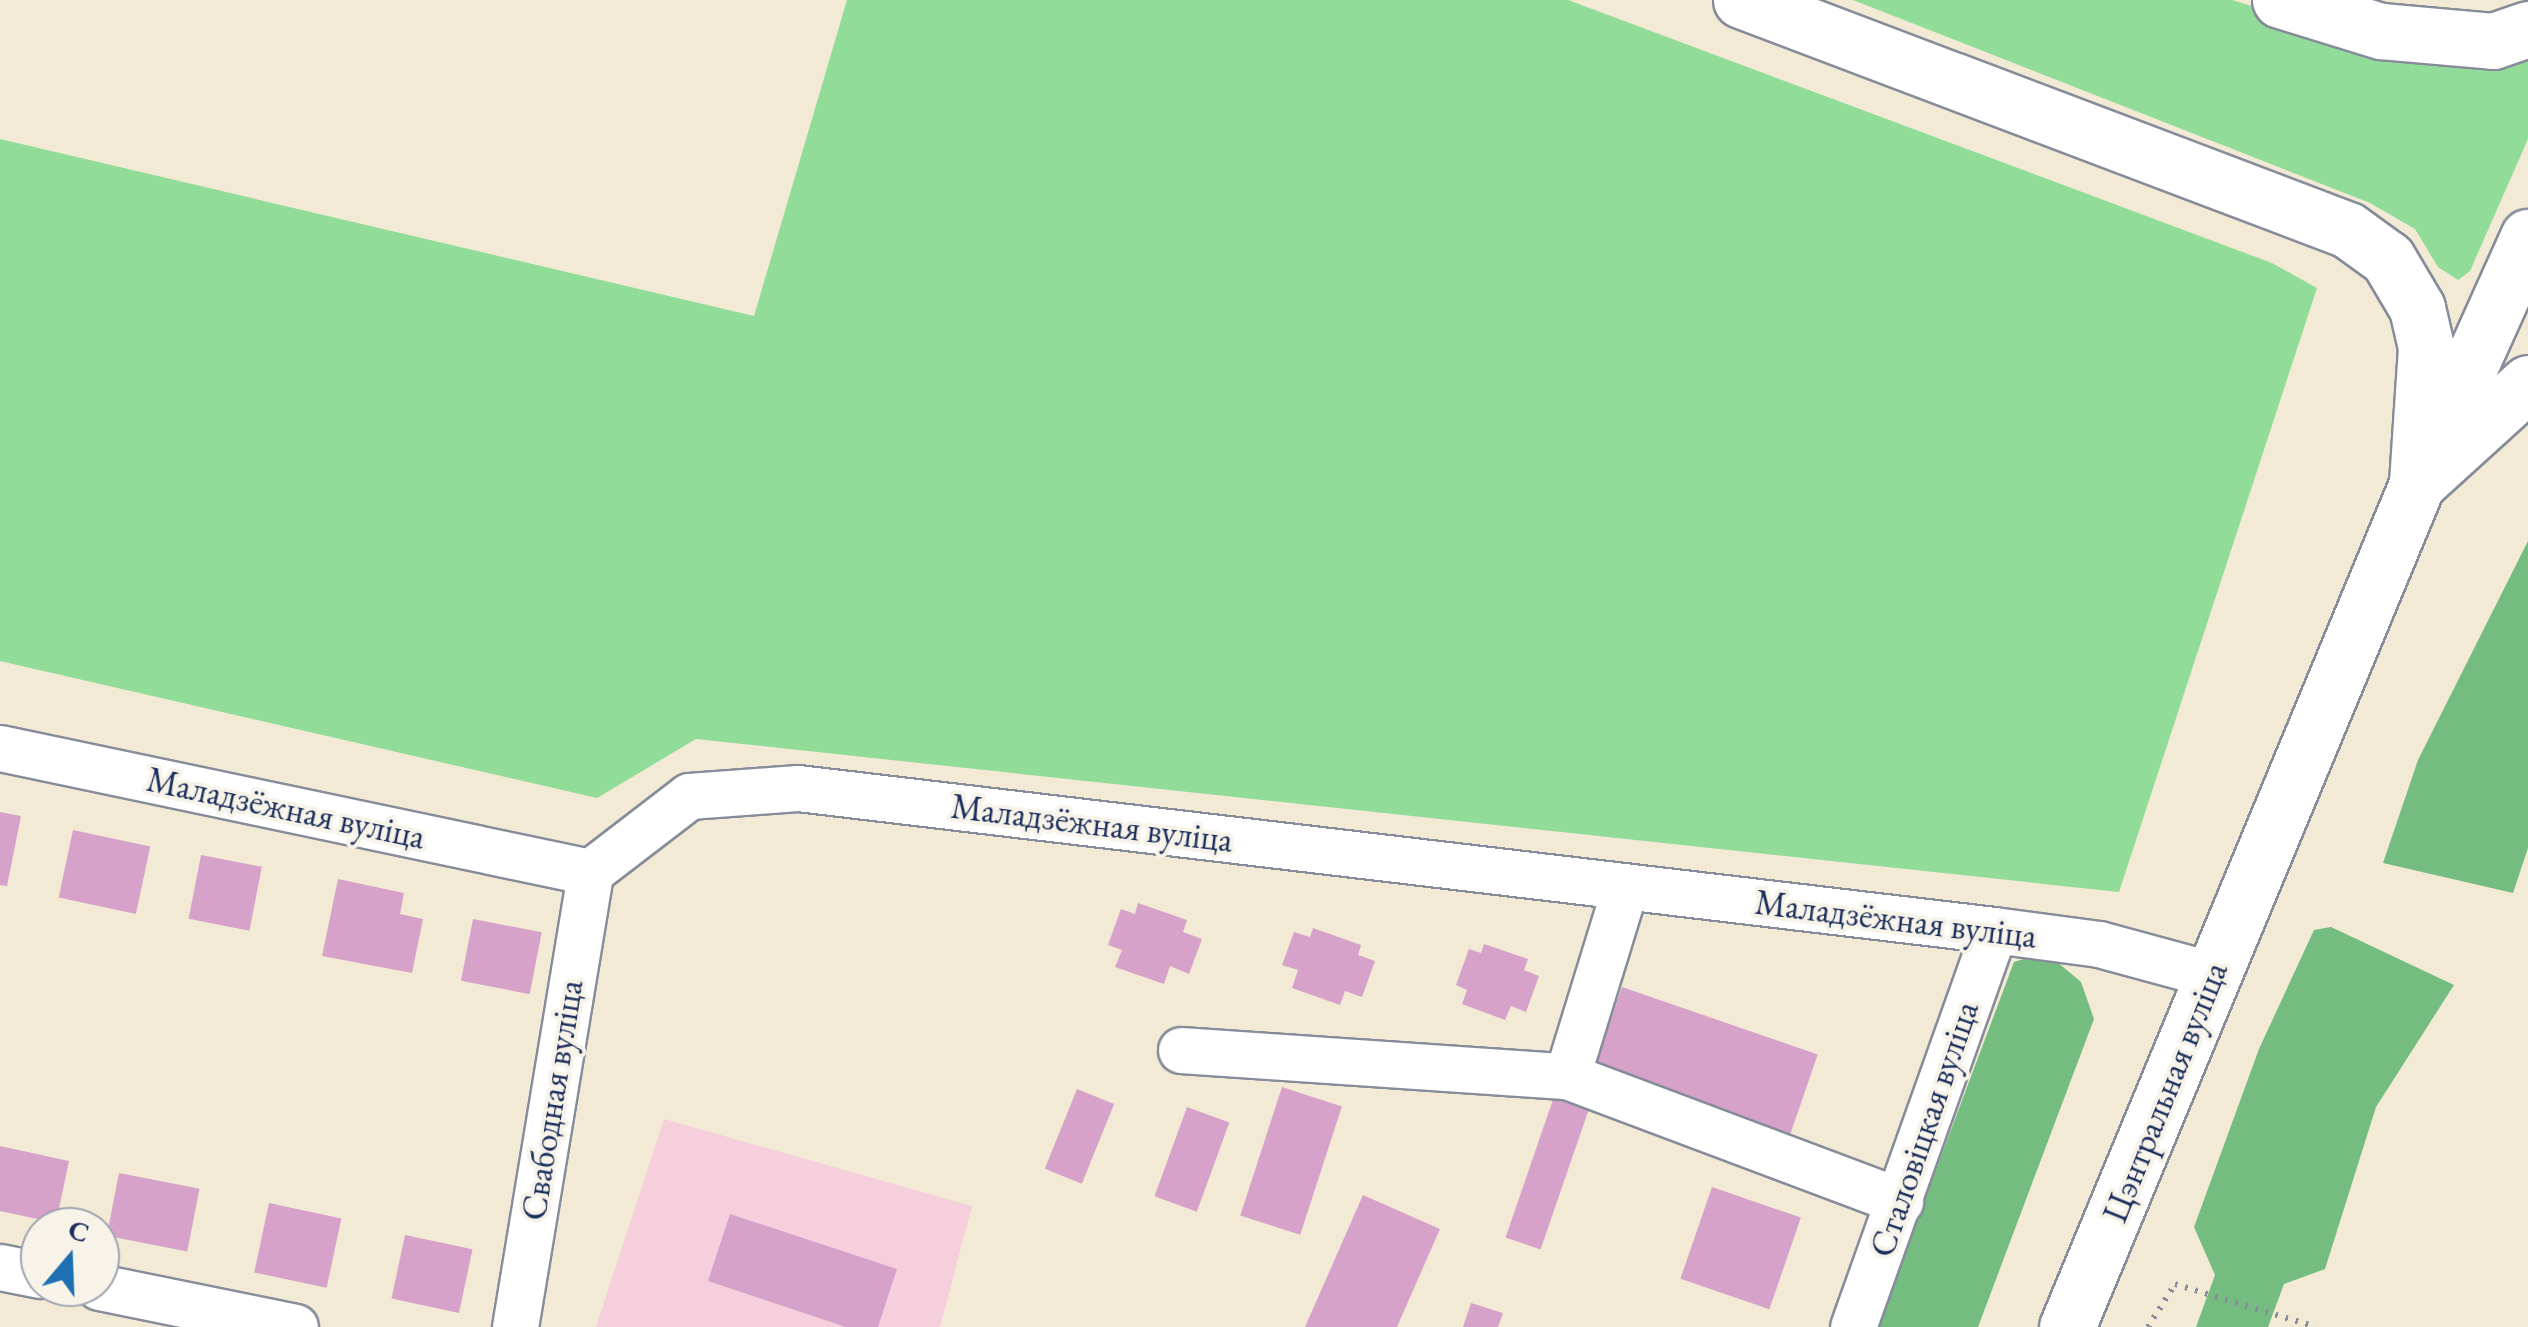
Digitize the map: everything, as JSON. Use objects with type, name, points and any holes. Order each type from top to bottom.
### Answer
[{"type":"main road","points":[[1741,0],[2348,230],[2388,259],[2417,308],[2426,347],[2417,484]]},
{"type":"main road","points":[[2280,0],[2381,31],[2493,41],[2528,29]]},
{"type":"main road","name":"Цэнтральная вуліца","points":[[2067,1327],[2417,484],[2528,238]]},
{"type":"main road","points":[[2417,484],[2528,383]]},
{"type":"street","name":"Маладзёжная вуліца","points":[[0,748],[590,872],[689,796],[798,788],[1994,930],[2099,944],[2213,975]]},
{"type":"street","name":"Свабодная вуліца","points":[[515,1327],[590,872]]},
{"type":"street","points":[[1567,1076],[1625,887]]},
{"type":"street","name":"Сталовіцкая вуліца","points":[[1853,1327],[1994,930]]},
{"type":"street","points":[[1181,1050],[1567,1076],[1900,1201]]},
{"type":"street","points":[[120,1291],[295,1327]]},
{"type":"path","points":[[2148,1327],[2175,1284],[2316,1327]]},
{"type":"shaded area","points":[[664,1119],[972,1206],[940,1327],[596,1327]]},
{"type":"green space","points":[[847,0],[1568,0],[2272,263],[2317,288],[2119,892],[696,739],[597,798],[0,661],[0,139],[754,316]]},
{"type":"green space","points":[[1853,0],[2232,0],[2360,39],[2528,44],[2528,139],[2470,271],[2458,280],[2438,267],[2415,229],[2370,203]]},
{"type":"green space","points":[[2528,541],[2528,848],[2513,893],[2383,863],[2418,760]]},
{"type":"green space","points":[[2331,927],[2454,985],[2376,1107],[2325,1269],[2284,1284],[2268,1327],[2196,1327],[2215,1275],[2194,1227],[2259,1049],[2314,930]]},
{"type":"green space","points":[[2033,956],[2056,961],[2081,982],[2094,1019],[1978,1327],[1877,1327],[2014,962]]},
{"type":"building","points":[[0,812],[21,816],[7,886],[0,885]]},
{"type":"building","points":[[73,830],[150,846],[136,914],[59,897]]},
{"type":"building","points":[[201,855],[262,867],[249,931],[189,919]]},
{"type":"building","points":[[338,879],[404,893],[400,914],[423,919],[412,973],[322,956]]},
{"type":"building","points":[[1138,903],[1187,920],[1183,932],[1202,939],[1189,974],[1170,966],[1164,984],[1115,967],[1122,950],[1108,945],[1121,909],[1135,914]]},
{"type":"building","points":[[473,919],[542,932],[530,994],[461,981]]},
{"type":"building","points":[[1313,928],[1361,945],[1358,955],[1375,961],[1362,997],[1345,991],[1340,1005],[1292,988],[1298,970],[1282,965],[1294,932],[1310,937]]},
{"type":"building","points":[[1484,944],[1528,959],[1524,970],[1539,976],[1526,1012],[1511,1006],[1505,1020],[1462,1004],[1467,990],[1456,985],[1469,949],[1481,953]]},
{"type":"building","points":[[1622,987],[1818,1054],[1789,1137],[1594,1069]]},
{"type":"building","points":[[1282,1087],[1342,1106],[1300,1235],[1240,1215]]},
{"type":"building","points":[[1557,1088],[1592,1100],[1541,1249],[1506,1237]]},
{"type":"building","points":[[1077,1089],[1114,1104],[1082,1184],[1045,1169]]},
{"type":"building","points":[[1187,1107],[1229,1122],[1197,1212],[1155,1196]]},
{"type":"building","points":[[0,1146],[69,1161],[59,1207],[20,1207],[20,1215],[0,1211]]},
{"type":"building","points":[[119,1173],[199,1189],[187,1251],[120,1238],[120,1207],[112,1207]]},
{"type":"building","points":[[1712,1187],[1801,1218],[1769,1309],[1680,1279]]},
{"type":"building","points":[[1363,1195],[1440,1229],[1397,1327],[1305,1327]]},
{"type":"building","points":[[269,1203],[341,1218],[327,1288],[254,1272]]},
{"type":"building","points":[[730,1214],[897,1269],[878,1327],[846,1327],[708,1281]]},
{"type":"building","points":[[405,1235],[472,1249],[459,1313],[391,1299]]},
{"type":"building","points":[[1471,1303],[1503,1313],[1498,1327],[1463,1327]]}]
